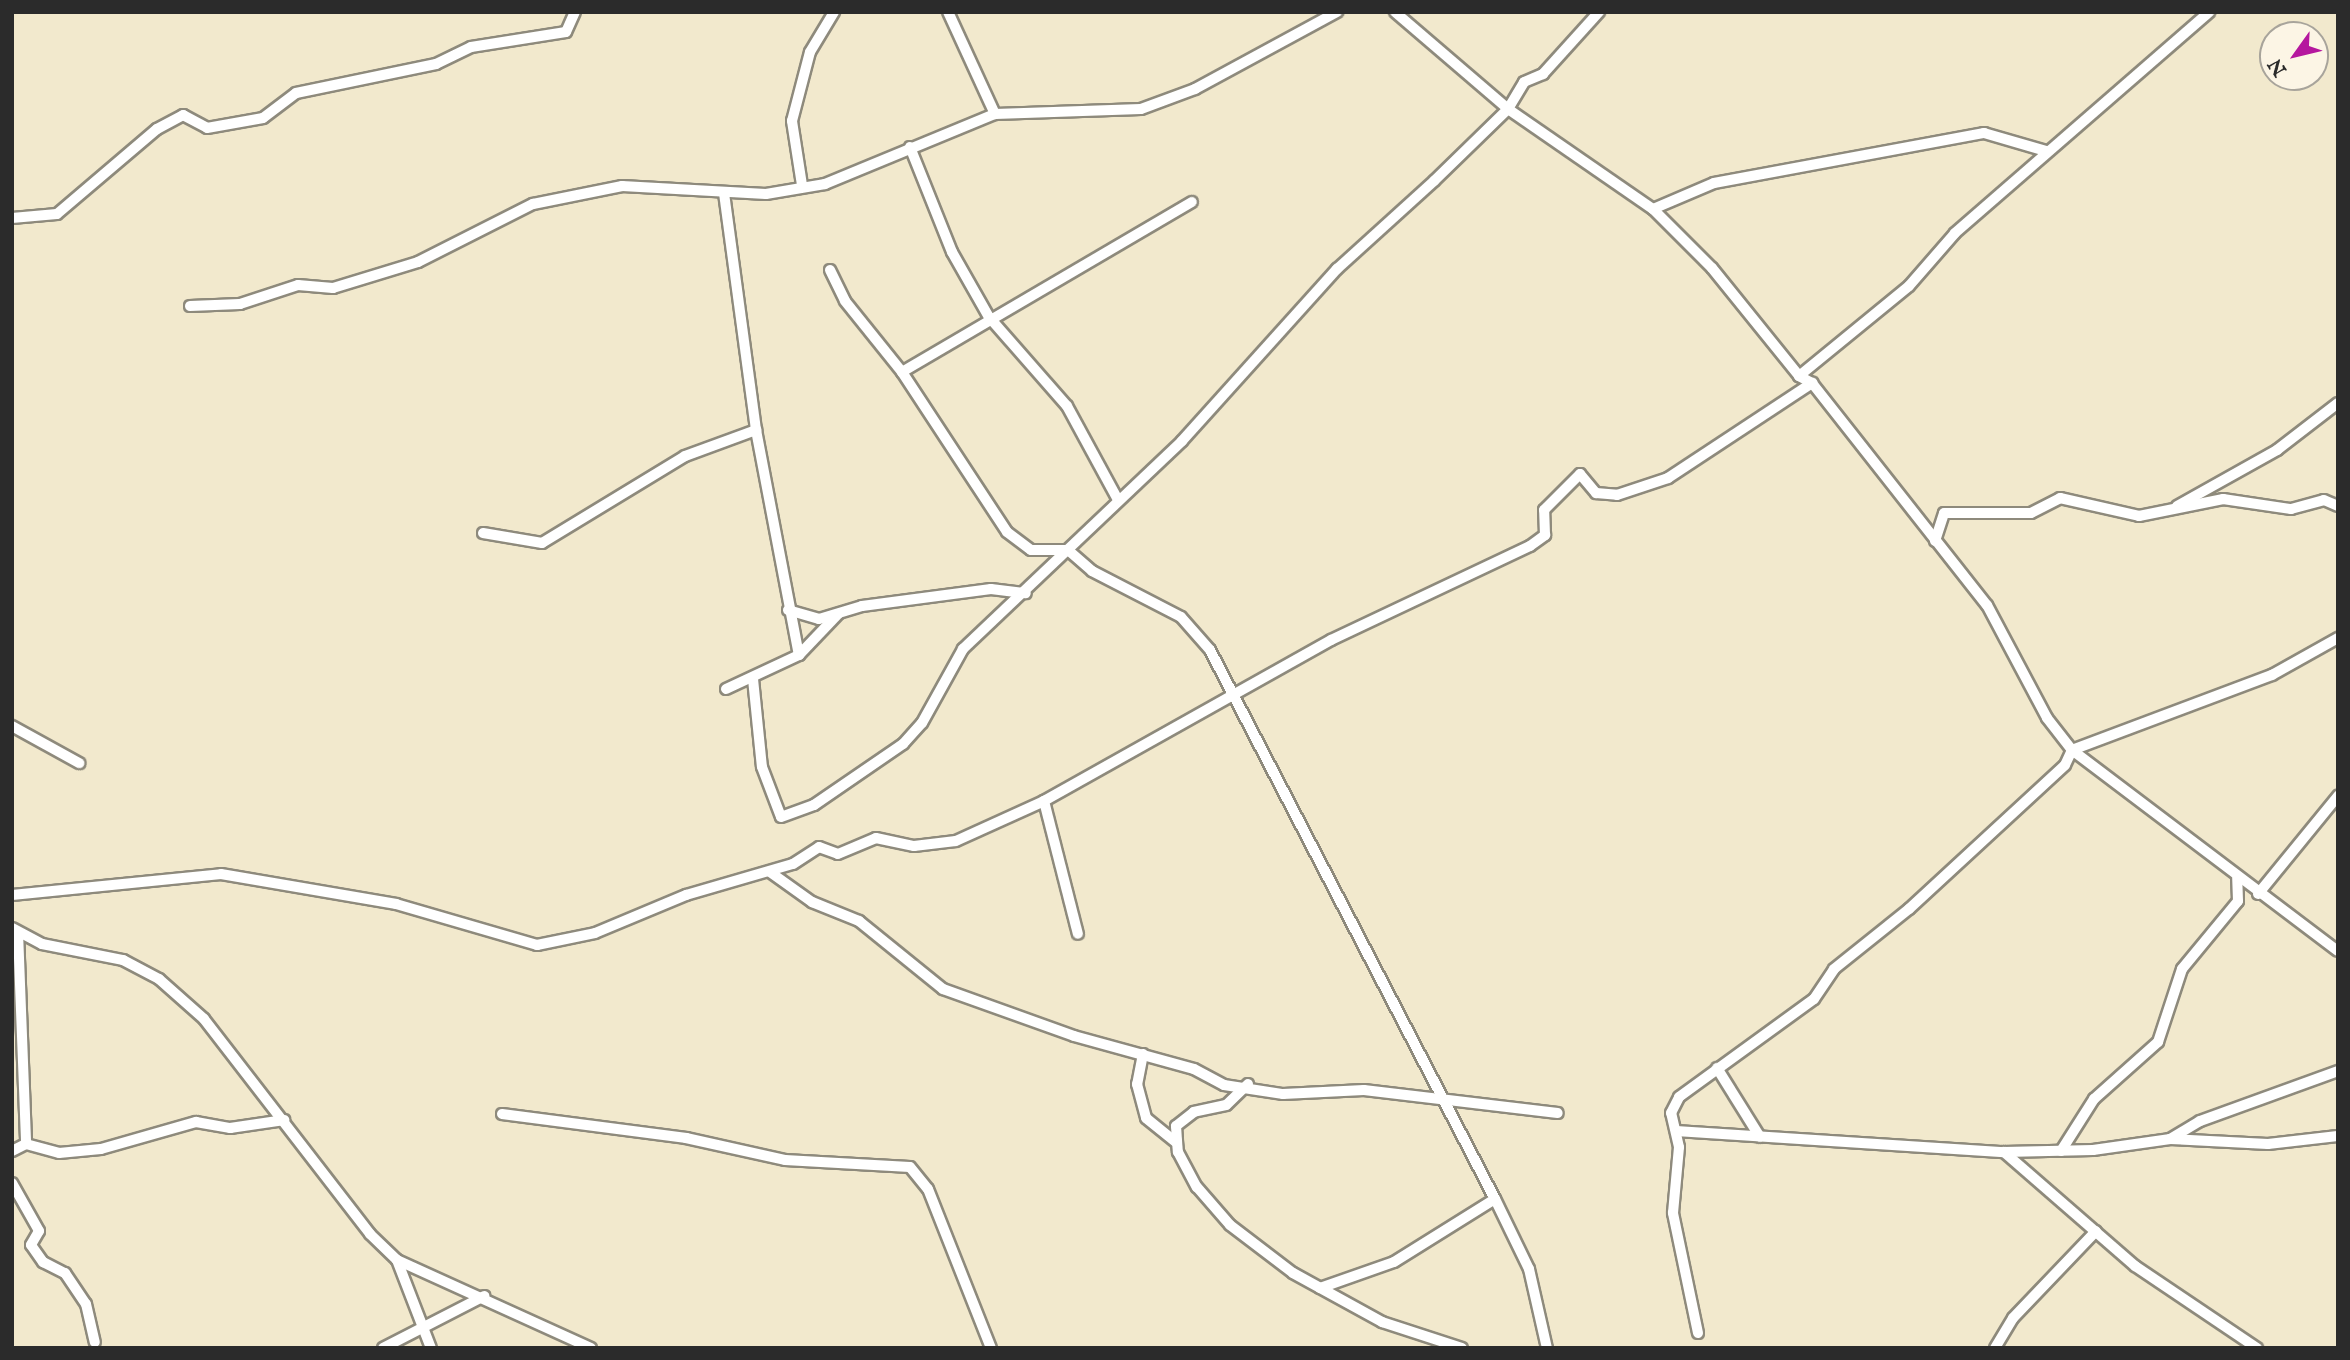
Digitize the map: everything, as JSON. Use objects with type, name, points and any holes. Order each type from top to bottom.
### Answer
[{"type":"street","points":[[12,218],[57,214],[157,129],[183,115],[207,128],[263,118],[296,93],[436,64],[471,47],[566,32],[575,12]]},
{"type":"street","points":[[802,185],[792,121],[810,52],[834,12]]},
{"type":"street","points":[[948,12],[995,114]]},
{"type":"street","points":[[190,306],[240,304],[298,285],[332,288],[418,262],[533,204],[622,186],[766,194],[802,185],[825,184],[995,114],[1142,109],[1195,89],[1337,12]]},
{"type":"street","points":[[1395,12],[1508,109],[1653,209],[1712,268],[1800,376],[1812,383],[1986,605],[2047,718],[2072,750],[2258,894],[2338,951]]},
{"type":"street","points":[[753,680],[772,805],[781,817],[794,815],[915,733],[954,659],[1026,593],[1222,401],[1336,269],[1508,109],[1524,82],[1543,74],[1599,12]]},
{"type":"street","points":[[1800,376],[1909,286],[1955,233],[2046,151],[2114,100],[2209,12]]},
{"type":"street","points":[[1653,209],[1714,183],[1984,132],[2046,151]]},
{"type":"street","points":[[910,147],[952,252],[989,317],[1067,406],[1118,500]]},
{"type":"street","points":[[724,193],[756,430],[788,610],[799,655]]},
{"type":"street","points":[[902,372],[989,317],[1192,202]]},
{"type":"street","points":[[830,270],[845,301],[902,372],[1007,532],[1031,550],[1068,550],[1092,571],[1189,624],[1237,697],[1385,995],[1447,1102],[1495,1199],[1529,1269],[1547,1348]]},
{"type":"street","points":[[12,895],[221,874],[396,904],[537,946],[563,944],[686,895],[770,872],[820,847],[838,854],[876,838],[914,846],[956,841],[1044,801],[1237,697],[1331,640],[1530,546],[1545,535],[1544,510],[1580,474],[1596,493],[1617,495],[1668,478],[1812,383]]},
{"type":"street","points":[[2165,513],[2277,450],[2338,403]]},
{"type":"street","points":[[483,533],[542,543],[685,456],[756,430]]},
{"type":"street","points":[[1935,541],[1944,513],[2031,513],[2060,498],[2128,516],[2165,513],[2223,499],[2291,509],[2325,500],[2338,506]]},
{"type":"street","points":[[788,610],[819,619],[841,611],[991,589],[1026,593]]},
{"type":"street","points":[[726,689],[753,680],[799,655],[841,611]]},
{"type":"street","points":[[1698,1334],[1673,1213],[1676,1132],[1673,1104],[1717,1068],[1814,999],[1834,969],[1909,909],[2065,765],[2072,750],[2272,675],[2338,638]]},
{"type":"street","points":[[12,726],[79,764]]},
{"type":"street","points":[[2258,894],[2338,796]]},
{"type":"street","points":[[1044,801],[1078,934]]},
{"type":"street","points":[[770,872],[812,902],[859,920],[943,989],[1143,1054],[1224,1085],[1248,1084],[1283,1094],[1364,1090],[1447,1102],[1559,1113]]},
{"type":"street","points":[[2061,1151],[2094,1099],[2158,1042],[2182,969],[2238,901],[2237,878]]},
{"type":"street","points":[[15,930],[42,944],[123,960],[159,979],[204,1019],[397,1259],[420,1329],[431,1348]]},
{"type":"street","points":[[15,930],[26,1144]]},
{"type":"street","points":[[1143,1054],[1137,1084],[1146,1118],[1176,1142],[1197,1187],[1230,1225],[1320,1288],[1382,1322],[1462,1348]]},
{"type":"street","points":[[1717,1068],[1760,1137]]},
{"type":"street","points":[[2170,1139],[2200,1121],[2338,1071]]},
{"type":"street","points":[[1176,1142],[1181,1119],[1226,1105],[1248,1084]]},
{"type":"street","points":[[502,1114],[665,1134],[785,1160],[910,1167],[929,1189],[991,1348]]},
{"type":"street","points":[[12,1151],[26,1144],[60,1153],[101,1149],[196,1122],[230,1128],[284,1120]]},
{"type":"street","points":[[1676,1132],[2004,1152],[2061,1151],[2170,1139],[2268,1144],[2338,1136]]},
{"type":"street","points":[[2004,1152],[2180,1300],[2257,1348]]},
{"type":"street","points":[[12,1183],[38,1231],[31,1245],[43,1262],[65,1273],[86,1304],[94,1342]]},
{"type":"street","points":[[1320,1288],[1394,1262],[1495,1199]]},
{"type":"street","points":[[1995,1348],[2018,1311],[2096,1231]]},
{"type":"street","points":[[397,1259],[484,1296],[591,1348]]},
{"type":"street","points":[[383,1348],[484,1296]]}]
